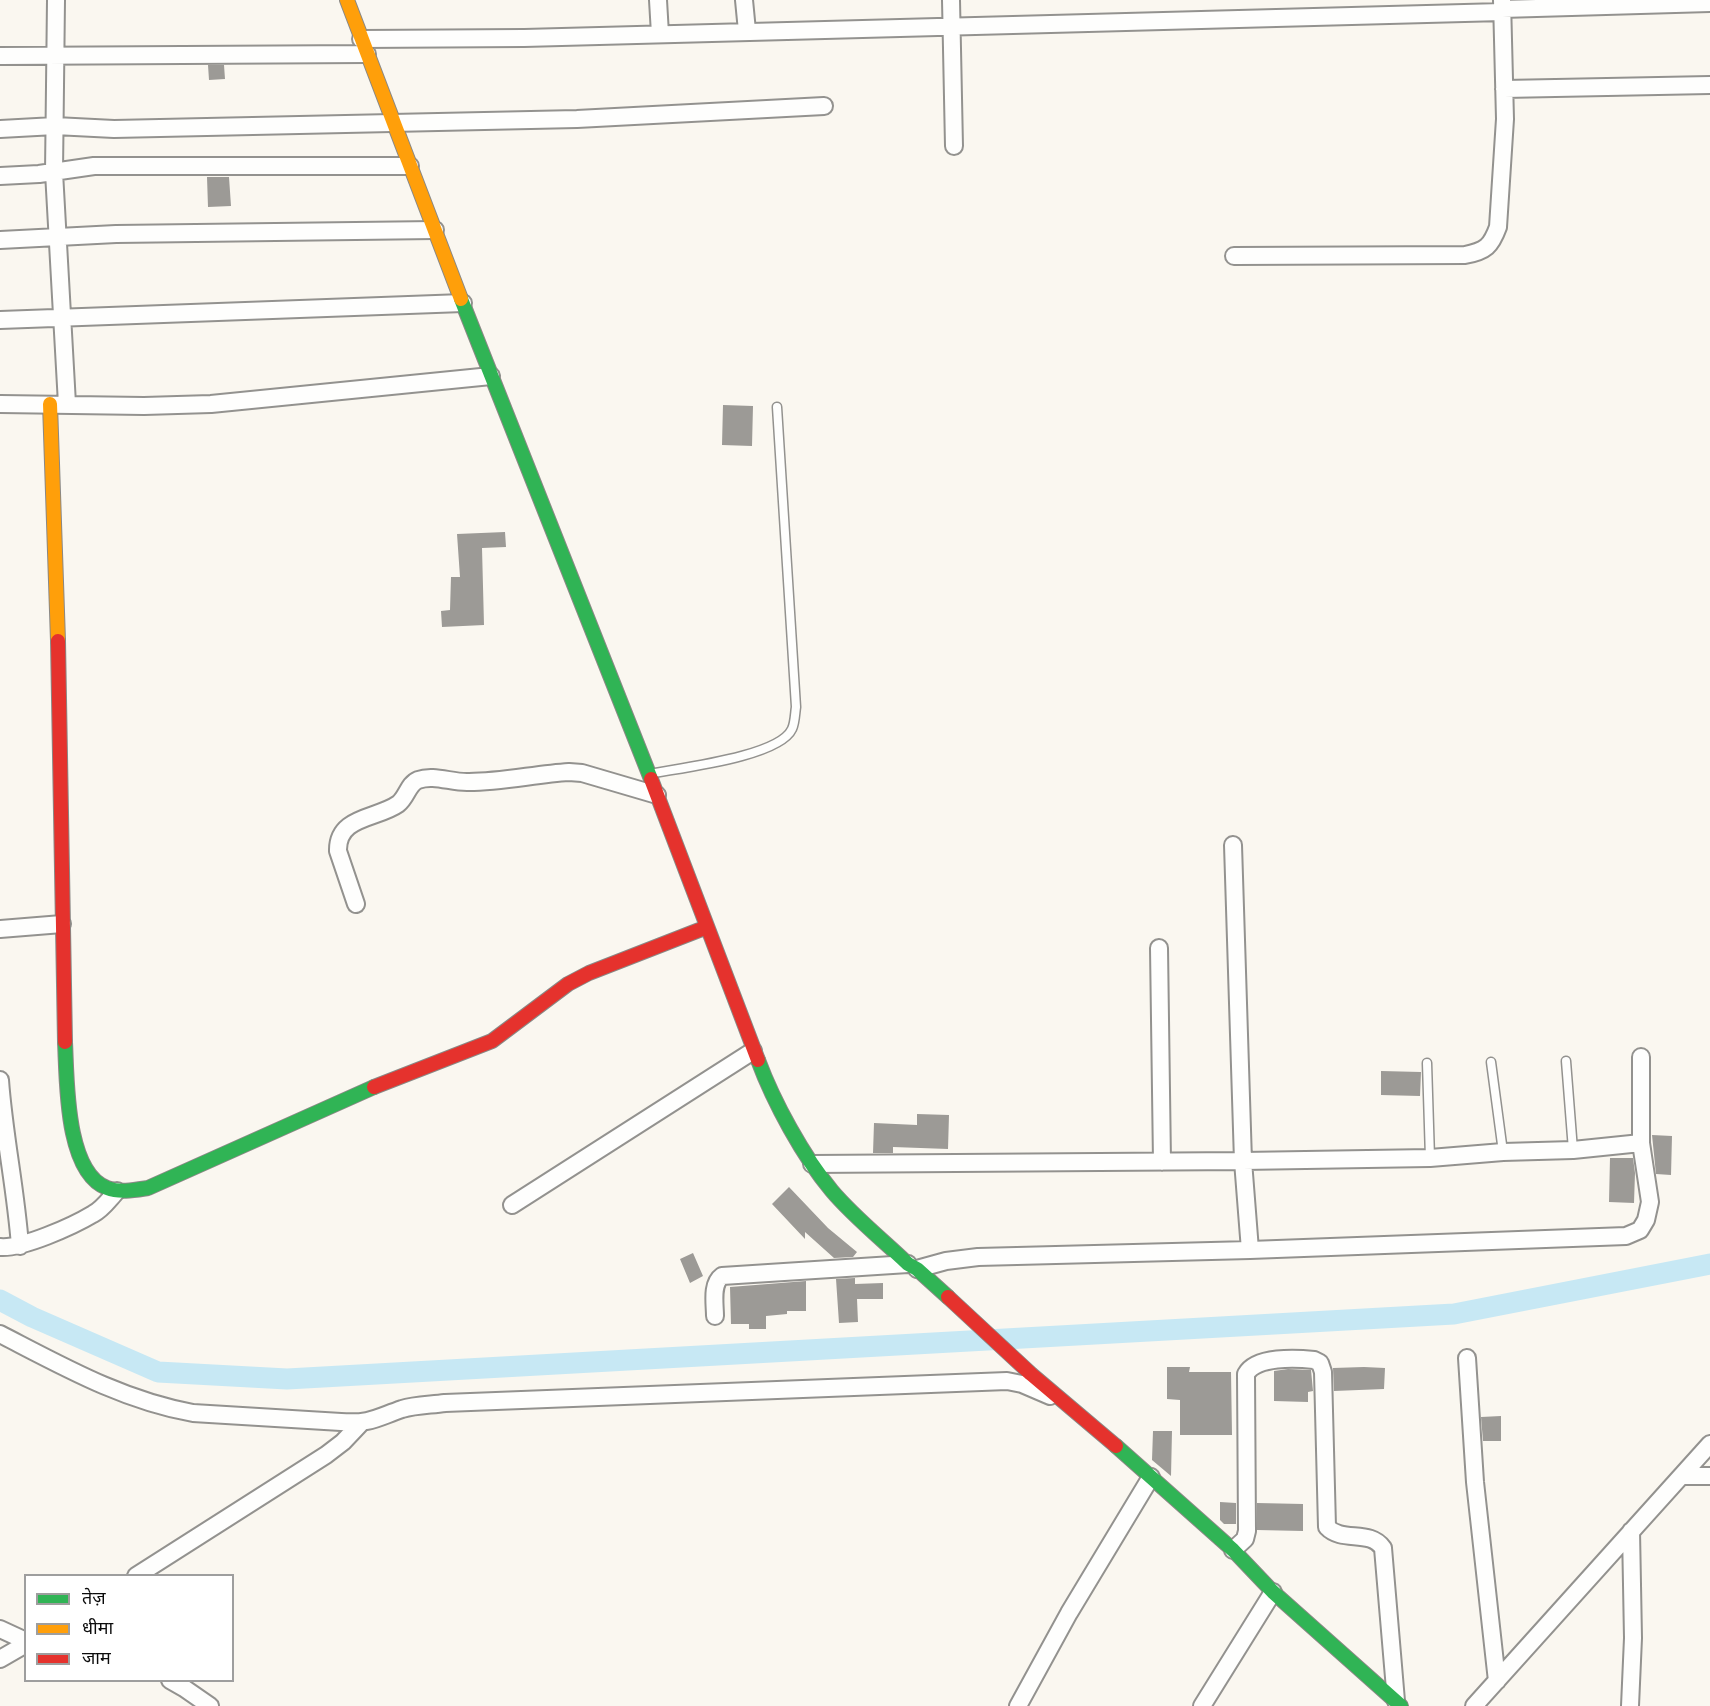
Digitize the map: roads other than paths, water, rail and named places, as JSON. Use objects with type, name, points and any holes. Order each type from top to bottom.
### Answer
[{"type":"street","points":[[56,0],[54,172],[62,317],[59,404],[63,1013],[67,1082],[75,1137],[87,1172],[97,1183],[117,1191],[128,1192],[148,1188],[351,1096],[492,1041],[568,984],[589,972],[707,927]]},
{"type":"street","points":[[347,0],[491,376],[649,774],[753,1051],[781,1113],[812,1164],[833,1192],[912,1267],[1233,1550],[1273,1592],[1399,1704]]},
{"type":"street","points":[[658,0],[660,34]]},
{"type":"street","points":[[744,0],[747,31]]},
{"type":"street","points":[[951,0],[954,146]]},
{"type":"street","points":[[0,56],[364,46],[524,38],[1502,7],[1710,3]]},
{"type":"street","points":[[1234,256],[1466,255],[1486,249],[1493,241],[1498,227],[1505,119],[1502,7]]},
{"type":"street","points":[[1504,89],[1710,84]]},
{"type":"street","points":[[0,129],[55,126],[114,129],[576,119],[824,106]]},
{"type":"street","points":[[0,176],[94,166],[410,166]]},
{"type":"street","points":[[0,240],[58,236],[435,230]]},
{"type":"street","points":[[0,320],[463,303]]},
{"type":"street","points":[[0,404],[144,406],[211,404],[491,376]]},
{"type":"street","points":[[356,904],[338,851],[341,834],[357,821],[401,801],[412,783],[418,780],[428,778],[468,782],[569,772],[582,773],[657,795]]},
{"type":"street","points":[[1233,845],[1243,1161],[1250,1250]]},
{"type":"street","points":[[0,929],[62,924]]},
{"type":"street","points":[[1159,948],[1162,1162]]},
{"type":"street","points":[[513,1204],[753,1051]]},
{"type":"street","points":[[715,1316],[715,1286],[717,1280],[722,1276],[912,1267],[978,1257],[1250,1250],[1626,1236],[1640,1230],[1646,1220],[1650,1202],[1641,1143],[1641,1057]]},
{"type":"street","points":[[0,1080],[20,1246]]},
{"type":"street","points":[[812,1164],[1430,1158],[1503,1152],[1573,1150],[1641,1143]]},
{"type":"street","points":[[0,1248],[20,1246],[94,1214],[117,1191]]},
{"type":"street","points":[[0,1334],[110,1389],[135,1399],[193,1413],[361,1423],[403,1409],[445,1403],[1007,1381],[1022,1384],[1064,1403]]},
{"type":"street","points":[[1467,1358],[1474,1482],[1497,1681]]},
{"type":"street","points":[[1233,1550],[1245,1539],[1247,1531],[1246,1374],[1249,1368],[1259,1362],[1314,1360],[1320,1363],[1323,1372],[1327,1527],[1334,1533],[1377,1540],[1383,1548],[1399,1704]]},
{"type":"street","points":[[138,1574],[326,1455],[343,1442],[361,1423]]},
{"type":"street","points":[[1474,1706],[1710,1444]]},
{"type":"street","points":[[1683,1476],[1710,1476]]},
{"type":"street","points":[[1018,1706],[1069,1613],[1151,1477]]},
{"type":"street","points":[[1630,1706],[1633,1638],[1631,1531]]},
{"type":"street","points":[[1202,1706],[1273,1592]]},
{"type":"street","points":[[0,1629],[24,1642]]},
{"type":"street","points":[[0,1659],[24,1644]]},
{"type":"street","points":[[174,1682],[210,1706]]},
{"type":"lane","points":[[649,774],[756,753],[779,744],[792,730],[796,707],[777,407]]},
{"type":"lane","points":[[1566,1061],[1573,1150]]},
{"type":"lane","points":[[1491,1062],[1503,1152]]},
{"type":"lane","points":[[1427,1063],[1430,1158]]},
{"type":"waterway","points":[[0,1300],[32,1317],[158,1372],[287,1379],[1454,1314],[1710,1264]]}]
